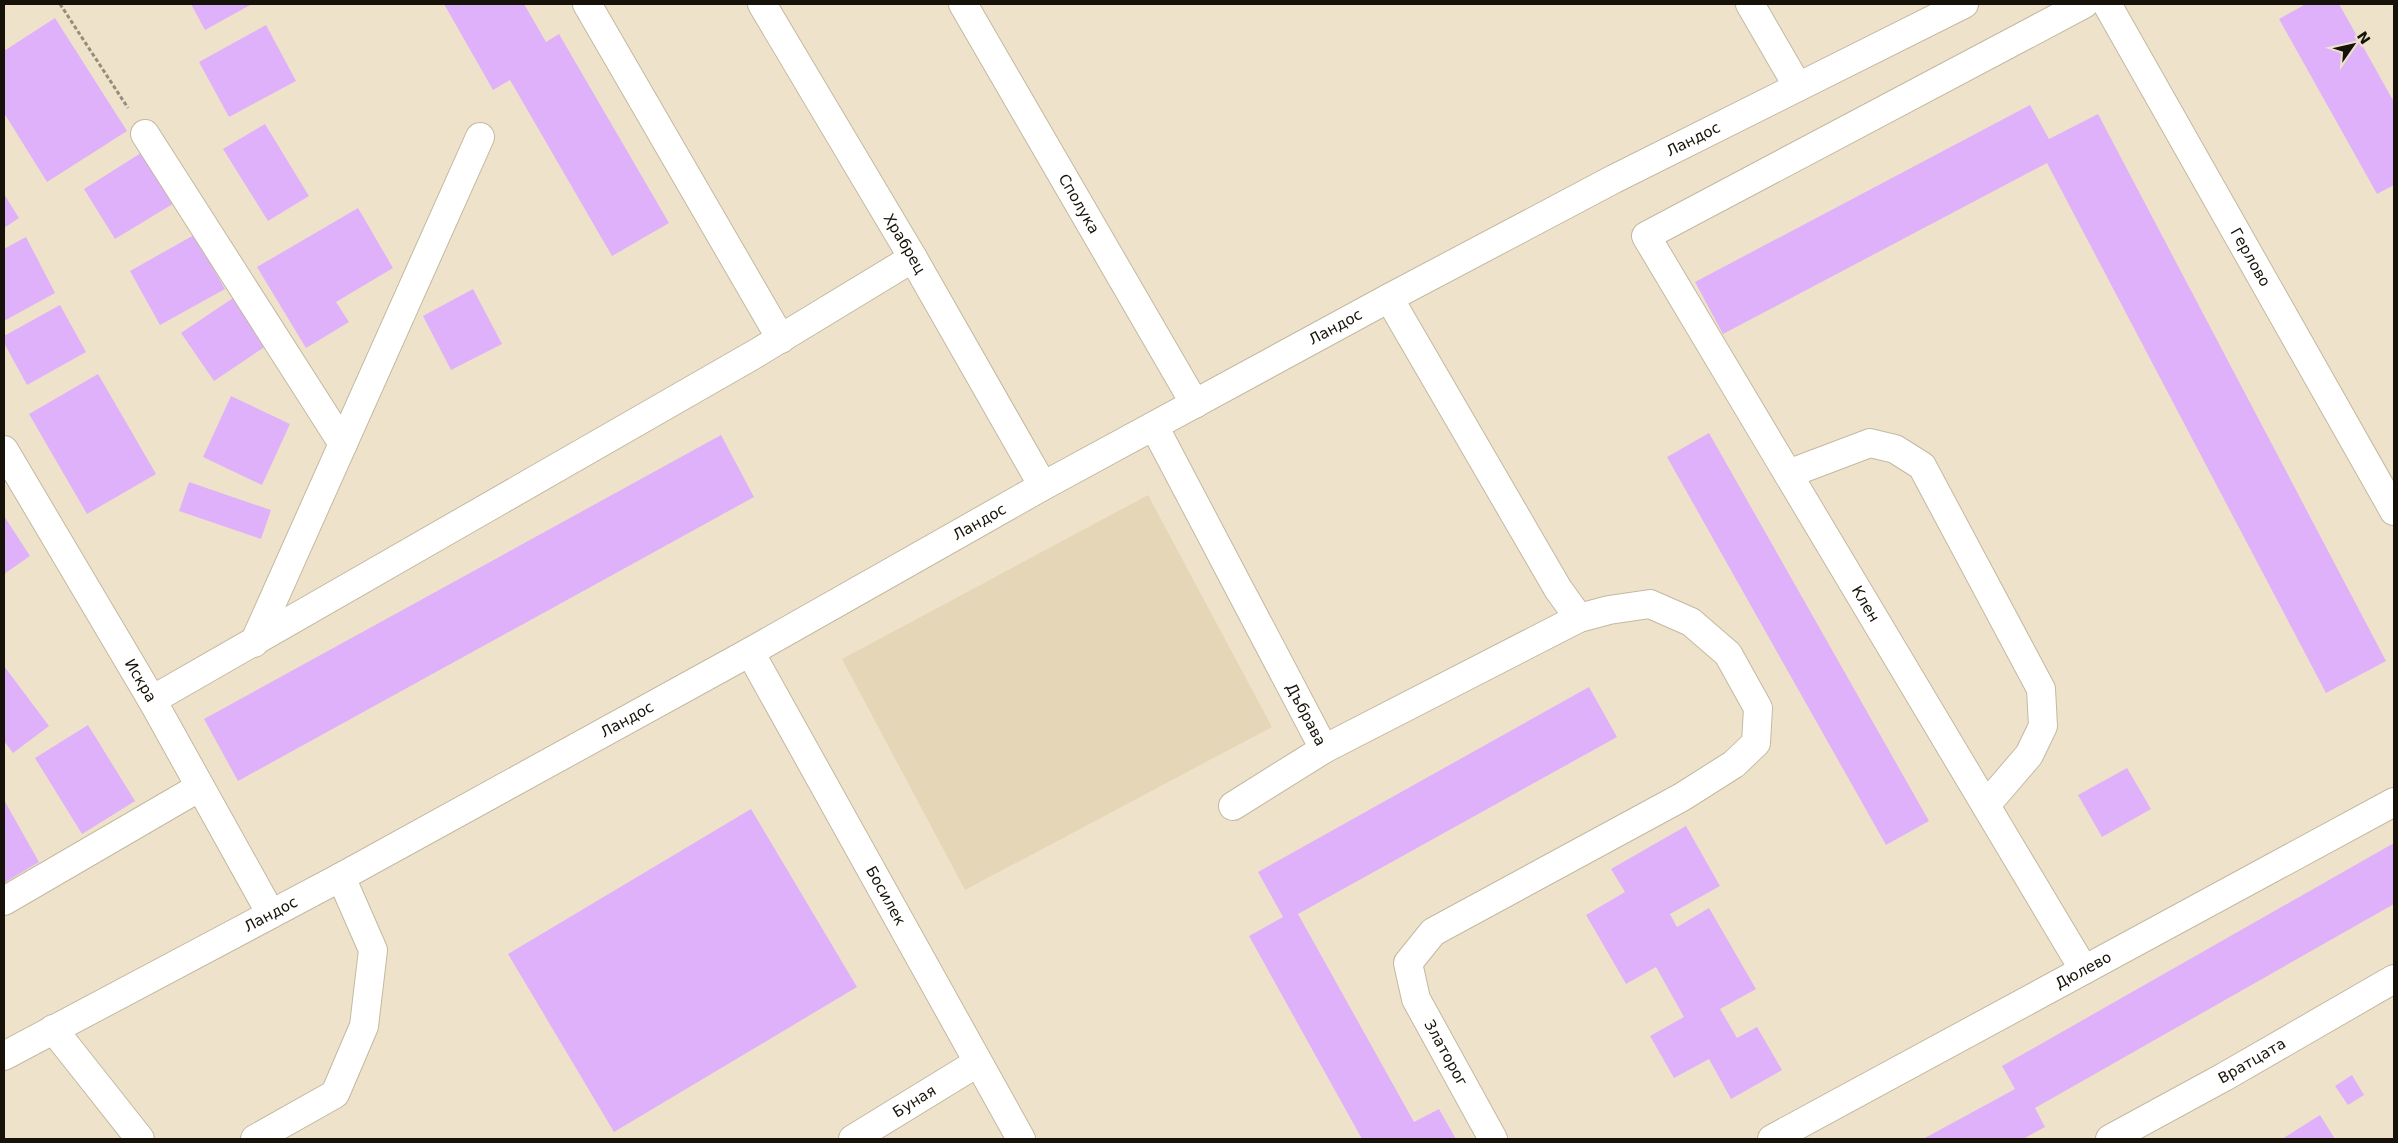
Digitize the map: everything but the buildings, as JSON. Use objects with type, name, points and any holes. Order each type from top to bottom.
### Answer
[{"type":"street","points":[[587,4],[781,339]]},
{"type":"street","name":"Храбрец","points":[[762,4],[912,258],[1042,486]]},
{"type":"street","name":"Сполука","points":[[963,4],[1195,404]]},
{"type":"street","points":[[1750,4],[1798,87]]},
{"type":"street","name":"Ландос","points":[[4,1056],[341,877],[750,652],[1042,486],[1390,298],[1614,179],[1964,4]]},
{"type":"street","name":"Клен","points":[[2084,4],[1646,236],[2084,970]]},
{"type":"street","name":"Герлово","points":[[2107,4],[2394,510]]},
{"type":"street","points":[[145,134],[343,444]]},
{"type":"street","points":[[254,643],[480,137]]},
{"type":"street","points":[[152,700],[781,339],[912,258]]},
{"type":"street","points":[[1390,298],[1558,589],[1579,618]]},
{"type":"street","name":"Дъбрава","points":[[1154,426],[1324,749],[1579,618],[1609,610],[1650,604],[1691,622],[1728,654],[1758,708],[1756,743],[1734,764],[1682,797],[1433,932],[1408,963]]},
{"type":"street","points":[[1788,474],[1870,443],[1895,449],[1922,466],[2041,689],[2043,726],[2030,756],[1986,805]]},
{"type":"street","name":"Искра","points":[[4,450],[152,700],[272,914]]},
{"type":"street","name":"Босилек","points":[[750,652],[1021,1139]]},
{"type":"street","points":[[1233,806],[1324,749]]},
{"type":"street","points":[[4,901],[200,787]]},
{"type":"street","name":"Дюлево","points":[[1772,1139],[2394,802]]},
{"type":"street","points":[[255,1139],[335,1094],[364,1026],[373,950],[341,877]]},
{"type":"street","name":"Златорог","points":[[1408,963],[1416,999],[1492,1139]]},
{"type":"street","name":"Вратцата","points":[[2110,1139],[2394,979]]},
{"type":"street","points":[[54,1029],[140,1139]]},
{"type":"street","name":"Буная","points":[[853,1139],[977,1063]]},
{"type":"path","points":[[60,4],[145,134]]},
{"type":"shaded area","points":[[1148,495],[1272,727],[965,890],[842,659]]}]
